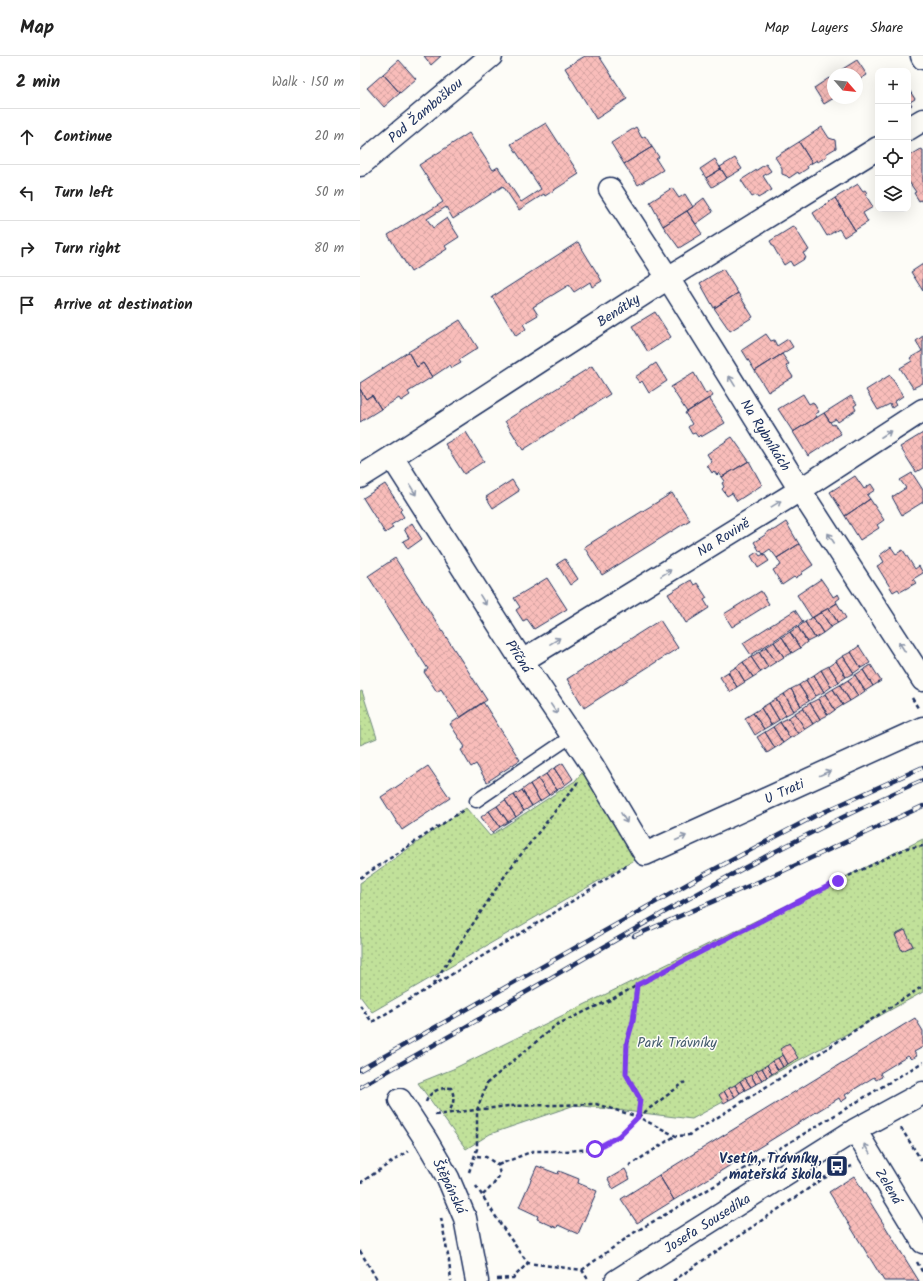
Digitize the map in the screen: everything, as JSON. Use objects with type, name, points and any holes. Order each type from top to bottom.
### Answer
[{"type":"street","name":"Pod Žamboškou","points":[[360,165],[491,56]]},
{"type":"street","points":[[911,127],[923,120]]},
{"type":"street","name":"Benátky","points":[[360,477],[668,278],[875,150]]},
{"type":"street","name":"Na Rybníkách","points":[[610,189],[668,278],[800,490],[916,687]]},
{"type":"street","name":"Na Rovině","points":[[522,661],[800,490],[923,410]]},
{"type":"street","name":"Příčná","points":[[392,457],[522,661],[592,765],[645,854]]},
{"type":"street","name":"U Trati","points":[[645,854],[922,721]]},
{"type":"street","name":"Josefa Sousedíka","points":[[616,1281],[855,1130],[923,1093]]},
{"type":"street","name":"Štěpánská","points":[[400,1100],[448,1178],[465,1218],[485,1280]]},
{"type":"street","name":"Zelená","points":[[855,1130],[919,1251]]},
{"type":"lane","points":[[476,801],[572,736]]},
{"type":"path","points":[[916,687],[922,721]]},
{"type":"path","points":[[432,986],[508,871],[592,765]]},
{"type":"path","points":[[360,878],[476,801]]},
{"type":"path","points":[[465,1168],[468,1174],[477,1149],[477,1110],[487,1083],[556,1025],[610,1000],[838,881],[908,848],[923,846]]},
{"type":"path","points":[[360,1005],[372,1022],[546,918],[645,854]]},
{"type":"path","points":[[637,985],[633,1021],[627,1042],[626,1074],[640,1099],[638,1117]]},
{"type":"path","points":[[629,1166],[676,1136],[689,1135],[814,1057],[923,986]]},
{"type":"path","points":[[475,1185],[528,1263],[582,1270],[635,1232],[797,1138],[923,1062]]},
{"type":"path","points":[[498,1165],[533,1151],[595,1149],[619,1136],[638,1117],[685,1082]]},
{"type":"path","points":[[425,1106],[427,1097],[439,1088],[451,1088],[455,1096],[453,1106],[449,1113]]},
{"type":"path","points":[[435,1114],[508,1106],[596,1104],[638,1117],[676,1136]]},
{"type":"path","points":[[430,1110],[435,1114],[438,1120]]},
{"type":"path","points":[[901,1128],[923,1164]]},
{"type":"path","points":[[360,1182],[426,1140]]},
{"type":"path","points":[[477,1156],[486,1157],[498,1165],[500,1175],[482,1196]]},
{"type":"path","points":[[673,1281],[824,1178],[858,1164]]},
{"type":"path","points":[[439,1212],[449,1261],[451,1281]]},
{"type":"path","points":[[360,1251],[378,1281]]},
{"type":"path","points":[[919,1251],[923,1273]]},
{"type":"path","points":[[485,1280],[513,1278],[528,1263]]},
{"type":"path","points":[[582,1270],[589,1281]]},
{"type":"green space","points":[[362,691],[377,738],[360,745],[360,692]]},
{"type":"green space","points":[[590,763],[645,854],[372,1012],[360,996],[360,883],[466,808],[490,836],[575,781]]},
{"type":"green space","name":"Park Trávníky","points":[[923,839],[923,992],[692,1119],[575,1105],[490,1134],[466,1149],[418,1083],[453,1069]]},
{"type":"building","points":[[424,56],[441,56],[431,65]]},
{"type":"building","points":[[585,56],[599,56],[627,99],[596,119],[565,68]]},
{"type":"building","points":[[399,60],[416,79],[400,93],[383,74]]},
{"type":"building","points":[[857,60],[862,68],[844,68]]},
{"type":"building","points":[[863,69],[867,75],[863,77]]},
{"type":"building","points":[[383,74],[400,93],[384,107],[367,88]]},
{"type":"building","points":[[827,79],[827,102],[824,104],[814,88]]},
{"type":"building","points":[[911,93],[915,99],[911,101]]},
{"type":"building","points":[[546,123],[579,174],[545,196],[544,194],[519,210],[503,186],[453,219],[446,207],[427,219],[433,228],[447,218],[459,237],[445,246],[447,249],[411,272],[388,235],[443,202],[419,165],[469,133],[493,170],[498,167],[521,202],[541,189],[511,144]]},
{"type":"building","points":[[636,127],[642,138],[645,136],[652,147],[624,164],[611,143]]},
{"type":"building","points":[[822,127],[829,138],[835,140],[836,148],[826,154],[827,156],[818,162],[817,160],[812,163],[799,142]]},
{"type":"building","points":[[799,142],[812,163],[807,166],[808,168],[799,174],[798,172],[789,178],[782,174],[782,168],[775,157]]},
{"type":"building","points":[[652,147],[659,157],[656,159],[663,170],[638,185],[624,164]]},
{"type":"building","points":[[921,149],[923,150],[923,203],[921,200],[919,201],[914,193],[916,192],[911,185],[911,155]]},
{"type":"building","points":[[735,158],[742,169],[727,178],[720,167]]},
{"type":"building","points":[[715,159],[721,169],[706,178],[700,169]]},
{"type":"building","points":[[766,164],[771,171],[763,176],[772,190],[758,198],[756,195],[752,197],[741,180]]},
{"type":"building","points":[[721,169],[727,178],[712,187],[706,178]]},
{"type":"building","points":[[858,184],[863,191],[865,190],[867,193],[865,194],[873,207],[863,213],[868,222],[855,230],[835,198]]},
{"type":"building","points":[[672,188],[679,198],[685,194],[693,207],[663,226],[650,202]]},
{"type":"building","points":[[704,198],[713,212],[696,224],[687,211]]},
{"type":"building","points":[[835,198],[855,230],[844,237],[839,229],[827,236],[813,213]]},
{"type":"building","points":[[687,211],[702,234],[679,248],[663,226]]},
{"type":"building","points":[[794,226],[809,250],[803,253],[806,258],[793,266],[790,261],[784,265],[770,241]]},
{"type":"building","points":[[578,242],[602,281],[592,287],[590,282],[574,292],[569,285],[533,307],[538,315],[523,324],[526,329],[516,336],[492,297]]},
{"type":"building","points":[[923,264],[923,291],[911,272]]},
{"type":"building","points":[[723,269],[738,293],[714,308],[700,283]]},
{"type":"building","points":[[738,293],[753,317],[730,331],[714,308]]},
{"type":"building","points":[[655,312],[671,337],[648,352],[632,326]]},
{"type":"building","points":[[460,320],[478,348],[459,360],[461,363],[452,368],[450,365],[432,377],[423,363],[417,367],[408,352]]},
{"type":"building","points":[[766,334],[771,341],[774,340],[777,346],[788,339],[793,347],[755,371],[742,350]]},
{"type":"building","points":[[923,336],[923,383],[913,388],[900,368],[912,361],[910,358],[922,351],[916,341]]},
{"type":"building","points":[[408,352],[417,367],[423,363],[432,377],[408,392],[410,395],[401,401],[399,398],[381,409],[372,395],[366,399],[360,389],[360,383]]},
{"type":"building","points":[[782,354],[789,364],[786,366],[793,377],[768,392],[755,371]]},
{"type":"building","points":[[656,363],[667,381],[649,393],[642,381],[640,383],[635,377]]},
{"type":"building","points":[[592,366],[610,394],[523,450],[505,421]]},
{"type":"building","points":[[694,373],[706,394],[710,391],[713,396],[687,412],[671,387]]},
{"type":"building","points":[[890,375],[903,396],[894,402],[896,405],[892,408],[890,404],[878,410],[866,390]]},
{"type":"building","points":[[360,389],[366,399],[372,395],[381,409],[360,422]]},
{"type":"building","points":[[803,394],[809,404],[813,402],[819,412],[815,414],[817,417],[793,432],[778,409]]},
{"type":"building","points":[[851,396],[857,404],[854,406],[856,410],[838,422],[836,419],[830,422],[824,413]]},
{"type":"building","points":[[709,398],[725,423],[701,437],[700,435],[698,437],[695,433],[692,434],[688,427],[692,424],[685,413]]},
{"type":"building","points":[[824,413],[832,425],[834,424],[841,434],[808,456],[793,432]]},
{"type":"building","points":[[466,432],[484,461],[464,474],[445,444]]},
{"type":"building","points":[[923,433],[923,468],[916,472],[900,447]]},
{"type":"building","points":[[732,437],[749,461],[722,477],[719,473],[717,475],[714,471],[712,473],[707,465],[712,462],[707,454]]},
{"type":"building","points":[[749,461],[762,485],[737,501],[732,493],[727,496],[722,489],[724,487],[722,483],[725,481],[722,477]]},
{"type":"building","points":[[912,473],[923,490],[923,502],[902,515],[892,497],[906,488],[900,480]]},
{"type":"building","points":[[855,476],[864,489],[871,484],[875,490],[867,495],[870,499],[845,516],[830,492]]},
{"type":"building","points":[[512,480],[519,491],[493,508],[486,497]]},
{"type":"building","points":[[385,484],[402,509],[400,511],[404,517],[391,525],[393,528],[385,533],[363,498]]},
{"type":"building","points":[[672,493],[690,520],[602,575],[584,547]]},
{"type":"building","points":[[870,499],[884,520],[877,525],[879,528],[860,540],[845,516]]},
{"type":"building","points":[[786,522],[799,544],[777,558],[770,549],[763,554],[761,551],[760,552],[754,542],[765,535],[768,531],[774,530]]},
{"type":"building","points":[[412,523],[422,539],[408,549],[403,541],[409,538],[404,529]]},
{"type":"building","points":[[799,544],[813,565],[801,573],[802,574],[795,578],[794,577],[782,585],[773,570],[781,565],[777,558]]},
{"type":"building","points":[[891,547],[896,554],[903,550],[915,569],[919,566],[923,573],[913,579],[916,583],[900,592],[898,589],[893,592],[877,566],[884,562],[880,555]]},
{"type":"building","points":[[757,552],[760,556],[764,554],[769,561],[758,568],[751,556]]},
{"type":"building","points":[[395,558],[487,700],[460,718],[441,689],[437,692],[424,672],[428,669],[368,576]]},
{"type":"building","points":[[565,559],[578,579],[570,585],[557,564]]},
{"type":"building","points":[[547,578],[567,609],[534,629],[527,619],[523,621],[516,610],[520,607],[514,598]]},
{"type":"building","points":[[821,579],[833,597],[838,594],[840,598],[836,601],[837,603],[812,618],[797,595]]},
{"type":"building","points":[[691,580],[694,585],[697,583],[707,598],[704,600],[709,608],[686,623],[668,594]]},
{"type":"building","points":[[761,591],[769,604],[732,627],[724,614]]},
{"type":"building","points":[[837,603],[846,618],[838,623],[829,608]]},
{"type":"building","points":[[829,608],[838,623],[831,627],[821,612]]},
{"type":"building","points":[[795,610],[803,622],[751,655],[743,643]]},
{"type":"building","points":[[821,612],[831,627],[823,633],[813,617]]},
{"type":"building","points":[[813,617],[823,633],[815,638],[805,622]]},
{"type":"building","points":[[660,620],[678,648],[584,708],[567,679]]},
{"type":"building","points":[[805,622],[815,638],[807,642],[798,627]]},
{"type":"building","points":[[798,627],[807,642],[800,648],[790,632]]},
{"type":"building","points":[[790,632],[800,648],[792,653],[782,637]]},
{"type":"building","points":[[782,637],[792,653],[784,657],[774,642]]},
{"type":"building","points":[[774,642],[784,657],[776,662],[766,647]]},
{"type":"building","points":[[859,646],[870,663],[861,668],[851,652]]},
{"type":"building","points":[[766,647],[776,662],[768,667],[759,652]]},
{"type":"building","points":[[759,652],[768,667],[761,672],[751,657]]},
{"type":"building","points":[[851,652],[861,668],[854,673],[843,656]]},
{"type":"building","points":[[843,656],[854,673],[846,677],[836,661]]},
{"type":"building","points":[[751,657],[761,672],[753,677],[743,662]]},
{"type":"building","points":[[836,661],[846,677],[839,682],[829,666]]},
{"type":"building","points":[[743,662],[753,677],[745,682],[736,667]]},
{"type":"building","points":[[871,665],[881,681],[873,686],[863,670]]},
{"type":"building","points":[[829,666],[839,682],[831,687],[821,670]]},
{"type":"building","points":[[736,667],[745,682],[737,687],[728,672]]},
{"type":"building","points":[[821,670],[831,687],[824,692],[814,675]]},
{"type":"building","points":[[863,670],[873,686],[865,691],[855,675]]},
{"type":"building","points":[[728,672],[737,687],[730,692],[720,677]]},
{"type":"building","points":[[814,675],[824,692],[816,696],[806,680]]},
{"type":"building","points":[[855,675],[865,691],[858,696],[848,680]]},
{"type":"building","points":[[806,680],[816,696],[809,701],[799,685]]},
{"type":"building","points":[[848,680],[858,696],[850,701],[840,685]]},
{"type":"building","points":[[799,685],[809,701],[801,706],[791,689]]},
{"type":"building","points":[[840,685],[850,701],[843,705],[833,689]]},
{"type":"building","points":[[791,689],[801,706],[794,711],[784,694]]},
{"type":"building","points":[[833,689],[843,705],[835,710],[825,694]]},
{"type":"building","points":[[784,694],[794,711],[786,715],[776,699]]},
{"type":"building","points":[[825,694],[835,710],[828,715],[818,699]]},
{"type":"building","points":[[776,699],[786,715],[779,720],[769,703]]},
{"type":"building","points":[[818,699],[828,715],[820,719],[810,703]]},
{"type":"building","points":[[483,702],[520,760],[487,782],[476,764],[471,767],[461,750],[465,747],[450,724]]},
{"type":"building","points":[[769,703],[779,720],[771,725],[761,708]]},
{"type":"building","points":[[810,703],[820,719],[813,724],[803,708]]},
{"type":"building","points":[[761,708],[771,725],[764,729],[753,713]]},
{"type":"building","points":[[803,708],[813,724],[805,729],[795,713]]},
{"type":"building","points":[[753,713],[764,729],[755,735],[745,718]]},
{"type":"building","points":[[795,713],[805,729],[798,734],[788,718]]},
{"type":"building","points":[[788,718],[798,734],[790,738],[780,722]]},
{"type":"building","points":[[780,722],[790,738],[783,743],[773,727]]},
{"type":"building","points":[[773,727],[783,743],[775,748],[765,732]]},
{"type":"building","points":[[765,732],[775,748],[767,753],[757,737]]},
{"type":"building","points":[[563,763],[573,779],[565,785],[554,768]]},
{"type":"building","points":[[428,766],[450,798],[402,830],[381,797]]},
{"type":"building","points":[[554,768],[565,785],[557,790],[546,774]]},
{"type":"building","points":[[546,774],[557,790],[549,795],[538,779]]},
{"type":"building","points":[[538,779],[549,795],[540,801],[530,784]]},
{"type":"building","points":[[530,784],[540,801],[532,806],[522,790]]},
{"type":"building","points":[[522,790],[532,806],[524,811],[514,795]]},
{"type":"building","points":[[514,795],[524,811],[516,817],[505,800]]},
{"type":"building","points":[[505,800],[516,817],[508,822],[497,806]]},
{"type":"building","points":[[497,806],[508,822],[500,827],[489,811]]},
{"type":"building","points":[[489,811],[500,827],[492,833],[481,817]]},
{"type":"building","points":[[905,930],[913,946],[902,951],[895,935]]},
{"type":"building","points":[[915,1018],[923,1031],[923,1047],[914,1052],[917,1056],[911,1059],[908,1056],[880,1073],[882,1077],[876,1080],[874,1077],[845,1095],[847,1098],[841,1102],[839,1098],[674,1200],[659,1175]]},
{"type":"building","points":[[789,1043],[798,1058],[788,1064],[780,1049]]},
{"type":"building","points":[[783,1055],[788,1064],[783,1067],[778,1058]]},
{"type":"building","points":[[778,1058],[783,1067],[778,1070],[772,1061]]},
{"type":"building","points":[[772,1061],[778,1070],[772,1074],[767,1065]]},
{"type":"building","points":[[767,1065],[772,1074],[767,1077],[762,1068]]},
{"type":"building","points":[[762,1068],[767,1077],[762,1080],[756,1071]]},
{"type":"building","points":[[756,1071],[762,1080],[756,1084],[751,1075]]},
{"type":"building","points":[[751,1075],[756,1084],[751,1087],[745,1078]]},
{"type":"building","points":[[745,1078],[751,1087],[745,1090],[740,1081]]},
{"type":"building","points":[[740,1081],[745,1090],[740,1093],[735,1085]]},
{"type":"building","points":[[735,1085],[740,1093],[735,1097],[729,1088]]},
{"type":"building","points":[[729,1088],[735,1097],[729,1100],[724,1091]]},
{"type":"building","points":[[724,1091],[729,1100],[724,1103],[719,1095]]},
{"type":"building","points":[[537,1166],[558,1174],[559,1171],[579,1179],[578,1183],[597,1191],[578,1234],[558,1225],[557,1228],[537,1219],[538,1216],[519,1207]]},
{"type":"building","points":[[625,1169],[630,1179],[613,1189],[608,1179]]},
{"type":"building","points":[[659,1175],[674,1200],[637,1223],[621,1199]]},
{"type":"building","points":[[854,1176],[919,1281],[884,1281],[829,1192]]},
{"type":"railway","points":[[360,1070],[698,878],[815,816],[923,767]]},
{"type":"railway","points":[[360,1087],[652,919],[741,870],[831,823],[923,780]]},
{"type":"railway","points":[[634,936],[783,871],[923,806]]},
{"type":"place","name":"Vsetín, Trávníky, mateřská škola","points":[[837,1166]]},
{"type":"route","points":[[595,1149],[619,1136],[638,1117],[640,1099],[626,1074],[627,1042],[633,1021],[637,985],[838,881]]}]
